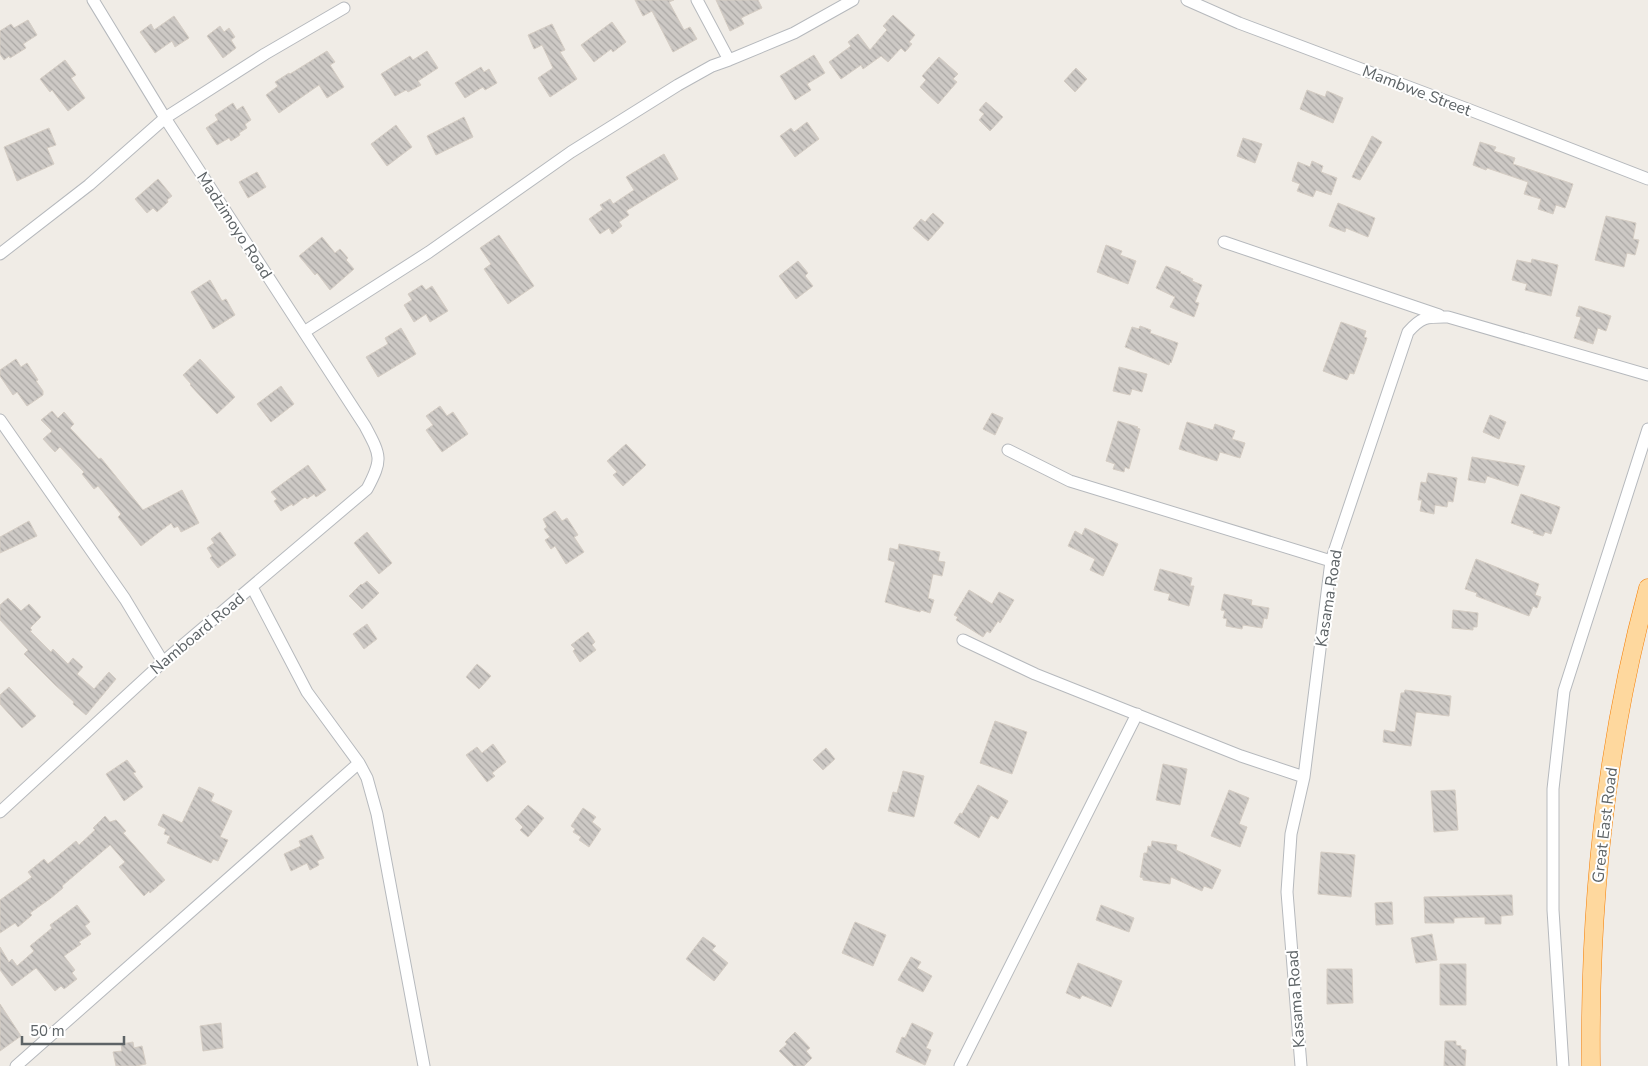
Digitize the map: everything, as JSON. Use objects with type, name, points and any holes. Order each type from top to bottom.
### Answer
[{"type":"highway","name":"Great East Road","points":[[1591,1066],[1590,1019],[1597,885],[1606,800],[1617,724],[1635,636],[1648,588]]},
{"type":"street","name":"Madzimoyo Road","points":[[93,0],[165,118],[365,426],[377,449]]},
{"type":"street","points":[[697,0],[729,60]]},
{"type":"street","points":[[304,332],[429,252],[571,152],[712,66],[794,34],[853,0]]},
{"type":"street","name":"Mambwe Street","points":[[1187,0],[1239,23],[1648,179]]},
{"type":"street","points":[[0,254],[89,185],[165,118],[265,54],[344,8]]},
{"type":"street","points":[[1224,242],[1448,318]]},
{"type":"street","name":"Kasama Road","points":[[1301,1066],[1287,892],[1291,834],[1304,777],[1331,561],[1408,332],[1418,320],[1431,317],[1448,318],[1648,376]]},
{"type":"street","points":[[0,420],[125,599],[163,662]]},
{"type":"street","points":[[1563,1066],[1553,910],[1553,788],[1564,691],[1648,428]]},
{"type":"street","name":"Namboard Road","points":[[0,812],[163,662],[367,489],[377,471],[379,460],[377,449]]},
{"type":"street","points":[[1008,450],[1070,481],[1331,561]]},
{"type":"street","points":[[252,587],[307,692],[359,763],[366,778],[377,814],[424,1066]]},
{"type":"street","points":[[963,640],[1035,674],[1241,756],[1304,777]]},
{"type":"street","points":[[960,1066],[1137,714]]},
{"type":"street","points":[[16,1066],[359,763]]},
{"type":"building","points":[[635,0],[674,0],[669,2],[684,30],[690,27],[697,39],[673,52],[652,11],[643,16]]},
{"type":"building","points":[[716,0],[758,0],[762,8],[741,18],[744,24],[730,31]]},
{"type":"building","points":[[893,15],[915,35],[909,42],[912,44],[905,52],[901,48],[888,62],[881,56],[863,69],[861,65],[841,79],[829,62],[851,46],[848,42],[858,34],[870,50],[887,30],[883,26]]},
{"type":"building","points":[[174,16],[189,38],[175,47],[172,41],[155,53],[140,32],[151,24],[154,30]]},
{"type":"building","points":[[28,20],[37,35],[23,44],[26,48],[4,60],[0,54],[0,31],[11,24],[14,28]]},
{"type":"building","points":[[612,22],[626,42],[613,52],[611,49],[594,62],[581,45]]},
{"type":"building","points":[[552,24],[565,50],[560,52],[577,79],[550,97],[538,78],[553,68],[542,45],[534,49],[528,35]]},
{"type":"building","points":[[220,26],[224,32],[229,28],[235,37],[231,40],[236,48],[223,58],[207,36]]},
{"type":"building","points":[[327,51],[335,62],[330,65],[344,87],[327,98],[319,85],[279,113],[266,95],[278,86],[275,82]]},
{"type":"building","points":[[427,51],[438,68],[418,81],[421,85],[395,96],[381,74],[410,56],[413,60]]},
{"type":"building","points":[[814,55],[825,73],[807,84],[811,90],[795,100],[780,76]]},
{"type":"building","points":[[939,57],[958,74],[953,79],[957,82],[938,104],[920,87],[926,80],[922,76]]},
{"type":"building","points":[[65,60],[76,75],[71,78],[85,98],[68,111],[52,90],[50,92],[40,79]]},
{"type":"building","points":[[481,67],[484,72],[489,69],[497,83],[485,90],[483,87],[465,98],[455,83]]},
{"type":"building","points":[[1076,68],[1087,79],[1075,92],[1064,81]]},
{"type":"building","points":[[1307,90],[1325,97],[1327,91],[1343,98],[1333,123],[1300,109]]},
{"type":"building","points":[[986,102],[1003,117],[990,131],[979,120],[984,114],[979,110]]},
{"type":"building","points":[[233,103],[237,110],[243,106],[251,120],[245,124],[247,128],[239,133],[240,135],[231,141],[229,138],[217,145],[206,128],[218,120],[215,115]]},
{"type":"building","points":[[464,117],[473,137],[436,155],[427,136]]},
{"type":"building","points":[[807,122],[819,139],[795,157],[780,136],[791,128],[794,132]]},
{"type":"building","points":[[396,125],[412,147],[387,166],[371,144]]},
{"type":"building","points":[[49,128],[56,145],[47,148],[54,164],[17,181],[4,147]]},
{"type":"building","points":[[1372,136],[1382,142],[1360,180],[1352,177]]},
{"type":"building","points":[[1243,138],[1262,144],[1255,163],[1237,156]]},
{"type":"building","points":[[1480,142],[1496,147],[1494,151],[1515,158],[1513,164],[1573,184],[1565,208],[1556,205],[1553,214],[1538,209],[1541,199],[1524,194],[1528,182],[1473,165]]},
{"type":"building","points":[[664,154],[678,179],[626,211],[629,215],[619,222],[622,226],[612,234],[609,228],[600,234],[589,219],[603,209],[600,205],[610,199],[613,204],[634,190],[626,177]]},
{"type":"building","points":[[1312,161],[1323,166],[1321,172],[1337,178],[1331,195],[1316,190],[1313,197],[1297,191],[1300,184],[1292,181],[1298,162],[1310,167]]},
{"type":"building","points":[[257,172],[266,187],[248,198],[239,182]]},
{"type":"building","points":[[158,179],[172,196],[157,212],[153,208],[147,213],[135,199]]},
{"type":"building","points":[[1338,203],[1375,218],[1368,237],[1346,228],[1345,232],[1329,226]]},
{"type":"building","points":[[933,213],[944,223],[928,241],[913,228],[921,219],[925,222]]},
{"type":"building","points":[[1606,216],[1636,223],[1633,239],[1639,240],[1635,255],[1627,253],[1624,267],[1595,260]]},
{"type":"building","points":[[499,235],[534,286],[508,304],[484,269],[491,264],[480,248]]},
{"type":"building","points":[[322,237],[335,253],[340,249],[354,269],[330,290],[317,273],[315,275],[299,256]]},
{"type":"building","points":[[1106,245],[1122,251],[1120,255],[1136,261],[1128,284],[1097,272]]},
{"type":"building","points":[[1532,259],[1558,265],[1551,296],[1525,290],[1527,284],[1512,280],[1517,260],[1531,263]]},
{"type":"building","points":[[798,261],[808,273],[805,276],[813,286],[796,299],[779,276]]},
{"type":"building","points":[[1166,266],[1181,272],[1193,279],[1192,281],[1202,285],[1195,302],[1199,303],[1194,317],[1170,307],[1175,297],[1156,288]]},
{"type":"building","points":[[210,280],[222,301],[226,299],[235,315],[213,329],[191,292]]},
{"type":"building","points":[[422,285],[426,290],[432,286],[448,311],[430,322],[426,314],[414,322],[404,305],[412,300],[408,294]]},
{"type":"building","points":[[1579,306],[1611,316],[1606,331],[1598,328],[1593,344],[1574,338],[1581,317],[1576,316]]},
{"type":"building","points":[[1341,322],[1366,331],[1364,337],[1367,338],[1354,374],[1350,373],[1347,380],[1323,371]]},
{"type":"building","points":[[1140,326],[1151,330],[1150,333],[1178,343],[1169,365],[1125,347],[1132,327],[1139,329]]},
{"type":"building","points":[[401,328],[416,354],[378,377],[366,357],[388,344],[385,338]]},
{"type":"building","points":[[16,359],[21,367],[27,363],[43,391],[43,395],[27,406],[17,392],[13,395],[0,376],[0,370]]},
{"type":"building","points":[[200,359],[235,397],[217,414],[183,375]]},
{"type":"building","points":[[1119,367],[1147,374],[1142,392],[1132,389],[1130,395],[1113,391]]},
{"type":"building","points":[[281,386],[294,404],[271,422],[257,404]]},
{"type":"building","points":[[440,406],[447,416],[453,412],[468,434],[442,452],[426,430],[433,425],[426,416]]},
{"type":"building","points":[[52,411],[58,418],[64,412],[74,424],[70,428],[99,459],[101,458],[143,510],[182,490],[199,523],[181,532],[178,526],[174,528],[171,523],[141,546],[118,517],[121,514],[98,486],[94,489],[82,474],[84,472],[60,447],[55,452],[43,439],[52,431],[41,420]]},
{"type":"building","points":[[992,413],[1003,418],[995,435],[983,429]]},
{"type":"building","points":[[1490,415],[1506,422],[1499,439],[1483,432]]},
{"type":"building","points":[[1118,421],[1140,429],[1129,469],[1125,467],[1124,472],[1113,469],[1115,464],[1106,461]]},
{"type":"building","points":[[1187,422],[1213,430],[1215,424],[1235,431],[1232,439],[1245,443],[1240,458],[1220,452],[1217,461],[1179,449]]},
{"type":"building","points":[[626,444],[646,465],[623,486],[613,475],[617,472],[607,461]]},
{"type":"building","points":[[1472,457],[1525,466],[1518,486],[1487,476],[1485,483],[1468,480]]},
{"type":"building","points":[[308,465],[326,490],[316,497],[314,494],[307,499],[305,497],[293,506],[292,504],[281,511],[274,501],[277,499],[271,492]]},
{"type":"building","points":[[1428,473],[1457,478],[1453,502],[1448,501],[1447,507],[1435,505],[1434,514],[1420,511],[1422,500],[1418,500],[1421,482],[1426,483]]},
{"type":"building","points":[[1521,494],[1560,507],[1551,534],[1545,532],[1543,536],[1511,523]]},
{"type":"building","points":[[555,511],[562,521],[567,518],[578,535],[574,537],[584,552],[566,564],[555,546],[551,549],[545,540],[550,537],[544,529],[547,527],[543,519]]},
{"type":"building","points":[[29,521],[37,536],[0,553],[0,537]]},
{"type":"building","points":[[1085,528],[1118,544],[1103,576],[1090,570],[1095,559],[1068,546],[1075,531],[1082,535]]},
{"type":"building","points":[[220,532],[236,555],[218,568],[210,558],[212,556],[207,548],[214,543],[211,539]]},
{"type":"building","points":[[367,532],[392,563],[379,574],[354,543]]},
{"type":"building","points":[[899,544],[940,552],[938,561],[945,562],[942,576],[933,574],[928,598],[934,600],[930,613],[885,602],[895,562],[888,560],[890,548],[898,550]]},
{"type":"building","points":[[1476,559],[1539,584],[1535,595],[1541,597],[1537,608],[1533,606],[1529,616],[1476,596],[1477,593],[1465,589]]},
{"type":"building","points":[[1160,569],[1192,578],[1190,586],[1194,586],[1189,606],[1168,600],[1170,594],[1154,590]]},
{"type":"building","points":[[367,581],[379,593],[362,609],[349,596],[361,584]]},
{"type":"building","points":[[969,590],[992,604],[999,592],[1014,600],[1000,623],[998,621],[990,633],[987,631],[983,637],[956,620],[958,617],[954,615]]},
{"type":"building","points":[[1224,594],[1252,600],[1251,605],[1269,608],[1267,619],[1264,618],[1262,628],[1243,625],[1242,629],[1226,626],[1227,619],[1223,618],[1225,611],[1221,610]]},
{"type":"building","points":[[8,598],[21,611],[29,604],[41,617],[30,628],[32,630],[30,631],[51,652],[53,649],[68,664],[73,658],[83,667],[77,674],[94,689],[109,672],[116,679],[86,715],[24,654],[28,650],[0,620],[0,605]]},
{"type":"building","points":[[1453,610],[1478,613],[1477,627],[1473,627],[1473,630],[1452,628]]},
{"type":"building","points":[[367,624],[377,639],[364,649],[353,634]]},
{"type":"building","points":[[588,632],[595,642],[592,645],[596,650],[580,662],[573,651],[575,649],[571,645]]},
{"type":"building","points":[[477,664],[491,676],[479,689],[466,677]]},
{"type":"building","points":[[9,687],[36,716],[22,728],[0,704],[0,695]]},
{"type":"building","points":[[1405,690],[1451,696],[1449,716],[1416,712],[1411,746],[1383,742],[1384,730],[1395,732],[1401,693],[1404,693]]},
{"type":"building","points":[[995,721],[1027,732],[1012,774],[980,763]]},
{"type":"building","points":[[493,744],[506,762],[492,773],[495,776],[487,782],[466,755],[477,747],[482,753]]},
{"type":"building","points":[[826,748],[835,759],[823,770],[813,760]]},
{"type":"building","points":[[127,760],[136,772],[133,773],[143,787],[124,801],[106,774]]},
{"type":"building","points":[[1163,764],[1187,769],[1180,805],[1156,800]]},
{"type":"building","points":[[903,771],[924,776],[914,817],[888,811],[893,792],[897,793]]},
{"type":"building","points":[[978,785],[1008,801],[998,819],[991,815],[979,838],[954,823],[960,813],[962,814]]},
{"type":"building","points":[[199,787],[214,794],[211,801],[232,811],[220,837],[228,840],[218,861],[213,859],[211,863],[167,843],[170,836],[164,834],[166,829],[158,825],[163,814],[182,823]]},
{"type":"building","points":[[1229,790],[1249,798],[1239,824],[1247,827],[1240,847],[1211,836]]},
{"type":"building","points":[[1455,790],[1458,830],[1434,832],[1431,791]]},
{"type":"building","points":[[528,805],[544,818],[528,837],[520,830],[523,827],[515,819]]},
{"type":"building","points":[[583,808],[596,817],[592,822],[601,829],[589,847],[579,840],[581,837],[573,832],[575,829],[571,826]]},
{"type":"building","points":[[105,816],[110,822],[116,820],[126,831],[123,833],[165,880],[144,896],[119,867],[125,862],[110,845],[62,886],[63,888],[30,913],[32,915],[18,927],[15,923],[0,933],[0,900],[32,877],[28,872],[44,859],[48,864],[76,841],[79,845],[95,830],[93,828]]},
{"type":"building","points":[[312,835],[324,858],[317,861],[319,865],[310,870],[307,863],[291,871],[284,854],[301,846],[299,841]]},
{"type":"building","points":[[1152,841],[1177,845],[1176,850],[1221,870],[1212,889],[1204,886],[1202,891],[1171,877],[1170,884],[1143,880],[1140,877],[1144,853],[1147,853],[1148,846],[1151,847]]},
{"type":"building","points":[[1321,852],[1355,855],[1351,897],[1318,894]]},
{"type":"building","points":[[1512,895],[1513,915],[1501,916],[1501,924],[1485,924],[1485,917],[1454,918],[1454,923],[1425,923],[1424,897]]},
{"type":"building","points":[[1392,902],[1393,924],[1376,925],[1375,903]]},
{"type":"building","points":[[77,905],[90,922],[85,926],[91,934],[64,956],[75,970],[72,973],[77,979],[64,989],[61,986],[55,991],[36,968],[12,986],[0,970],[0,947],[9,962],[12,959],[17,966],[34,951],[30,946],[52,928],[50,925]]},
{"type":"building","points":[[1101,905],[1134,918],[1129,932],[1096,920]]},
{"type":"building","points":[[855,922],[886,935],[873,966],[842,953]]},
{"type":"building","points":[[1432,934],[1437,960],[1416,963],[1411,938]]},
{"type":"building","points":[[703,937],[716,946],[712,950],[728,963],[714,981],[686,959]]},
{"type":"building","points":[[911,957],[921,962],[917,968],[932,976],[923,992],[898,980]]},
{"type":"building","points":[[1078,963],[1122,981],[1111,1007],[1082,995],[1080,999],[1066,993]]},
{"type":"building","points":[[1440,964],[1466,964],[1466,1005],[1440,1005]]},
{"type":"building","points":[[1327,969],[1352,969],[1353,1003],[1327,1004]]},
{"type":"building","points":[[0,1004],[21,1036],[0,1051]]},
{"type":"building","points":[[221,1023],[223,1048],[203,1051],[200,1026]]},
{"type":"building","points":[[912,1023],[933,1033],[926,1048],[931,1050],[925,1065],[896,1052],[902,1037],[905,1038]]},
{"type":"building","points":[[795,1032],[810,1048],[806,1051],[812,1058],[804,1066],[794,1066],[779,1051],[787,1044],[785,1042]]},
{"type":"building","points":[[1445,1041],[1456,1041],[1456,1045],[1466,1050],[1465,1066],[1444,1066]]},
{"type":"building","points":[[133,1042],[134,1048],[142,1046],[146,1064],[116,1066],[113,1052],[122,1051],[121,1044]]}]
